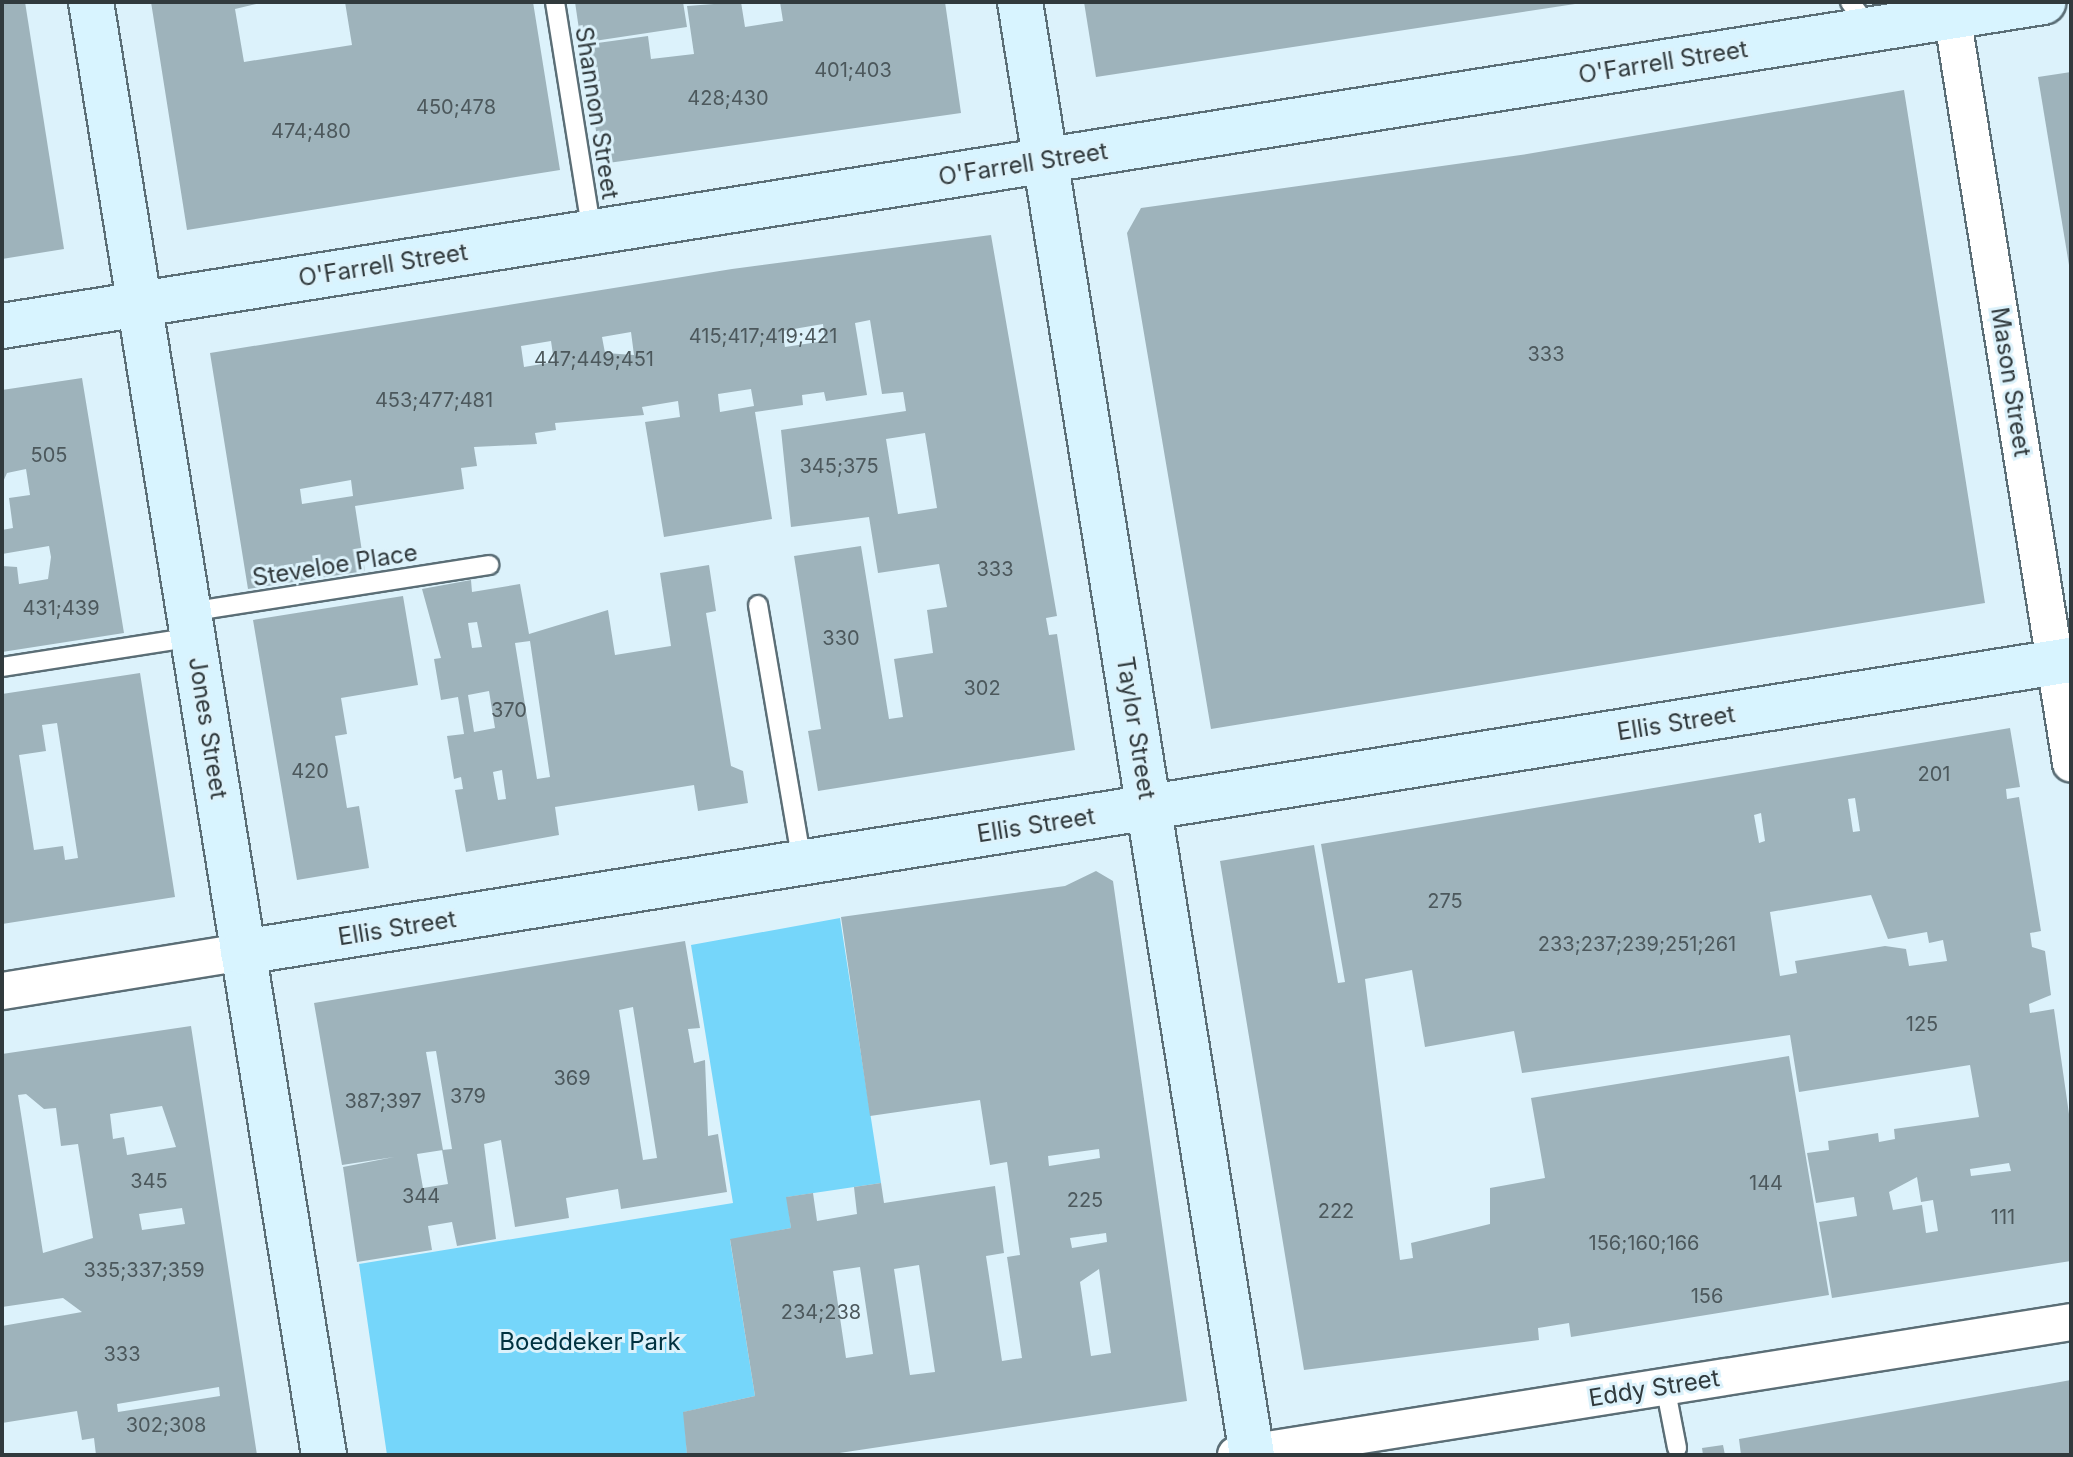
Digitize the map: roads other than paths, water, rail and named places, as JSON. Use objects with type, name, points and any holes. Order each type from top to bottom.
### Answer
[{"type":"main road","name":"Jones Street","points":[[91,2],[324,1455]]},
{"type":"main road","name":"Taylor Street","points":[[1020,2],[1149,807],[1247,1454]]},
{"type":"main road","name":"O'Farrell Street","points":[[2,326],[1045,161],[1860,16],[2043,2]]},
{"type":"main road","name":"Ellis Street","points":[[243,952],[2063,662]]},
{"type":"street","name":"Mason Street","points":[[1951,9],[2063,662],[2071,763]]},
{"type":"street","name":"Ellis Street","points":[[2,991],[243,952]]},
{"type":"street","name":"Eddy Street","points":[[1247,1454],[2071,1322]]},
{"type":"lane","name":"Shannon Street","points":[[555,2],[592,232]]},
{"type":"lane","name":"Steveloe Place","points":[[2,667],[191,624],[489,565]]},
{"type":"lane","points":[[758,605],[802,865]]},
{"type":"lane","points":[[1665,1386],[1677,1448]]},
{"type":"park label","name":"Boeddeker Park","points":[[590,1342]]}]
